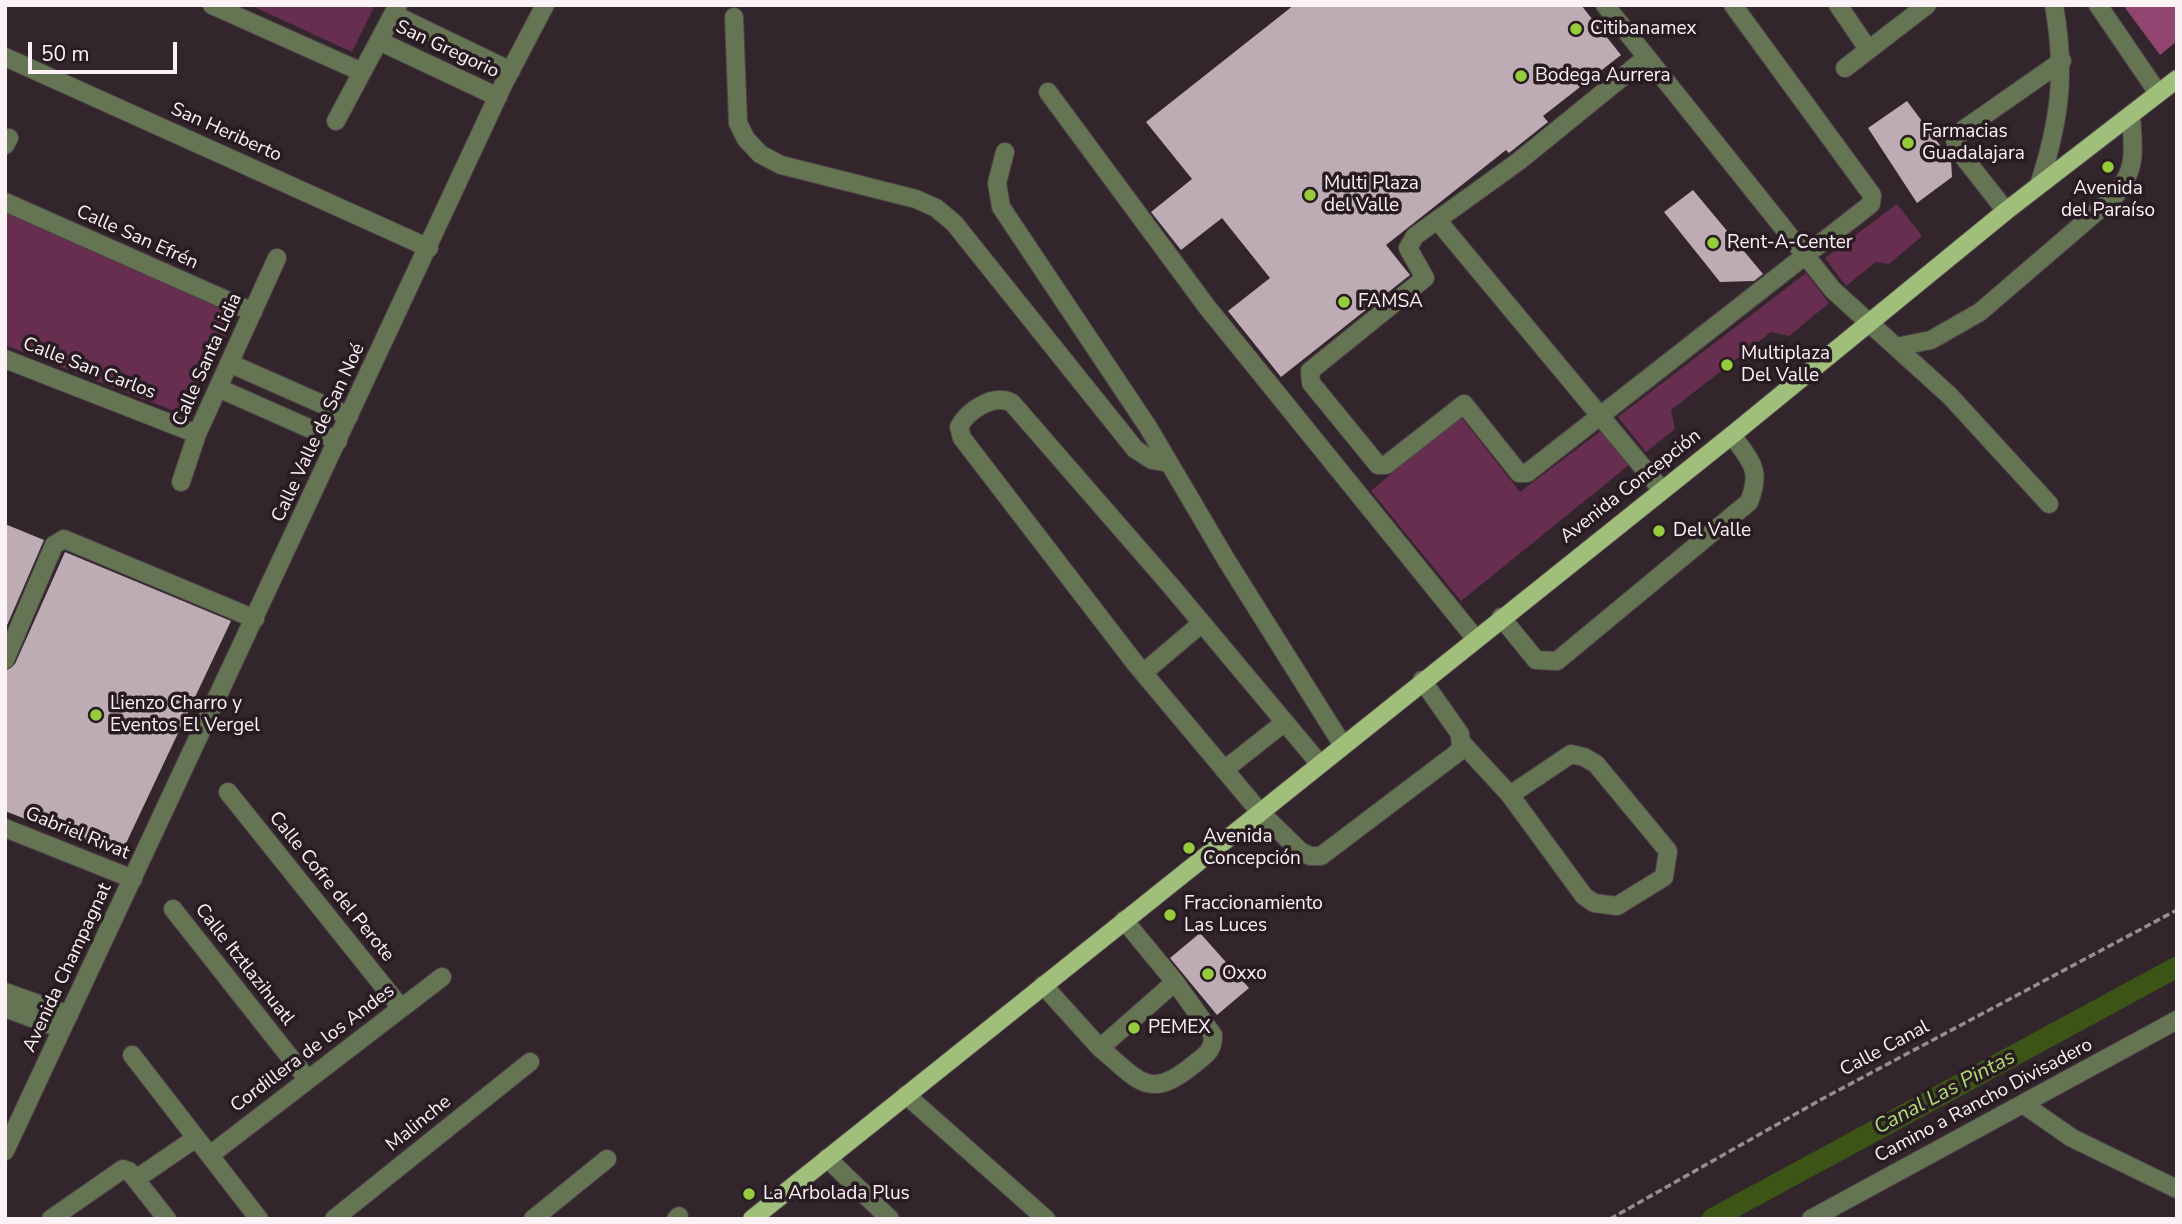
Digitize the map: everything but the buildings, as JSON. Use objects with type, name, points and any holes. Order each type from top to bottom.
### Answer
[{"type":"main road","name":"Avenida Concepción","points":[[752,1219],[1422,680],[1732,435],[2006,211],[2177,79]]},
{"type":"street","points":[[212,5],[362,72]]},
{"type":"street","name":"Calle Valle de San Noé","points":[[133,879],[498,97],[544,5]]},
{"type":"street","points":[[1605,5],[1833,290],[1950,396],[2049,504]]},
{"type":"street","points":[[1647,57],[1519,160],[1415,236],[1408,248],[1425,278],[1350,341],[1314,367],[1308,375],[1311,383],[1378,465],[1386,465],[1464,404],[1519,473],[1524,475],[1868,207],[1872,195],[1733,5]]},
{"type":"street","points":[[1838,5],[1868,49]]},
{"type":"street","points":[[1845,68],[1927,5]]},
{"type":"street","points":[[2039,185],[2059,114],[2062,61],[2054,5]]},
{"type":"street","points":[[2098,5],[2158,93]]},
{"type":"street","points":[[336,121],[395,10]]},
{"type":"street","name":"San Gregorio","points":[[395,10],[511,71]]},
{"type":"street","points":[[734,17],[738,123],[746,139],[760,154],[781,165],[916,200],[936,208],[954,223],[1135,449],[1152,460],[1169,463]]},
{"type":"street","name":"San Gregorio","points":[[379,41],[498,97]]},
{"type":"street","name":"San Heriberto","points":[[5,57],[429,248]]},
{"type":"street","points":[[2006,211],[1958,150],[1955,140],[1963,130],[2062,61]]},
{"type":"street","points":[[1048,92],[1207,307],[1475,638]]},
{"type":"street","points":[[1896,347],[1931,340],[1980,312],[2115,196],[2128,180],[2133,163],[2131,115]]},
{"type":"street","points":[[1005,152],[997,183],[1001,207],[1169,463],[1342,744]]},
{"type":"street","name":"Calle San Efrén","points":[[5,202],[253,312]]},
{"type":"street","points":[[1438,221],[1661,489]]},
{"type":"street","name":"Calle Santa Lidia","points":[[181,482],[197,434],[277,258]]},
{"type":"street","name":"Calle San Carlos","points":[[5,359],[197,434]]},
{"type":"street","points":[[229,363],[349,416]]},
{"type":"street","points":[[218,388],[338,441]]},
{"type":"street","points":[[1319,763],[1202,622],[1012,403],[999,398],[964,420],[959,427],[962,438],[1143,673],[1259,811],[1300,851],[1321,856],[1458,754],[1463,744]]},
{"type":"street","points":[[1501,617],[1536,660],[1557,660],[1749,502],[1755,486],[1755,468],[1732,435]]},
{"type":"street","points":[[5,660],[54,545],[64,539],[256,620]]},
{"type":"street","points":[[1143,673],[1202,622]]},
{"type":"street","points":[[1422,680],[1460,734],[1463,744],[1510,795],[1584,895],[1594,903],[1617,906],[1664,877],[1668,851],[1596,764],[1584,757],[1571,754],[1510,795]]},
{"type":"street","points":[[1224,770],[1285,722]]},
{"type":"street","name":"Calle Cofre del Perote","points":[[228,792],[401,1008]]},
{"type":"street","name":"Gabriel Rivat","points":[[5,828],[133,879]]},
{"type":"street","name":"Avenida Champagnat","points":[[5,1151],[133,879]]},
{"type":"street","name":"Calle Itztlazihuatl","points":[[173,909],[308,1080]]},
{"type":"street","points":[[1042,985],[1100,1048],[1144,1083],[1158,1086],[1175,1080],[1210,1052],[1213,1035],[1175,982],[1124,920]]},
{"type":"street","name":"Cordillera de los Andes","points":[[210,1155],[442,977]]},
{"type":"street","points":[[1100,1048],[1175,982]]},
{"type":"street","points":[[5,992],[66,1022]]},
{"type":"street","points":[[5,1008],[66,1022]]},
{"type":"street","name":"Camino a Rancho Divisadero","points":[[1811,1219],[2177,1020]]},
{"type":"street","points":[[132,1055],[259,1219]]},
{"type":"street","name":"Malinche","points":[[334,1219],[530,1062]]},
{"type":"street","points":[[906,1095],[1046,1219]]},
{"type":"street","points":[[2023,1104],[2072,1138],[2177,1189]]},
{"type":"street","points":[[136,1180],[196,1138]]},
{"type":"street","points":[[827,1158],[890,1219]]},
{"type":"street","points":[[533,1219],[607,1159]]},
{"type":"street","points":[[51,1219],[123,1168],[130,1171],[167,1219]]},
{"type":"path","name":"Calle Canal","points":[[1609,1219],[1822,1099],[2177,910]]},
{"type":"shaded area","points":[[250,5],[375,5],[352,52]]},
{"type":"shaded area","points":[[2123,5],[2177,5],[2177,41],[2160,55]]},
{"type":"shaded area","points":[[1897,204],[1922,236],[1889,264],[1876,262],[1846,286],[1825,258]]},
{"type":"shaded area","points":[[5,213],[228,310],[232,323],[193,405],[182,414],[5,345]]},
{"type":"shaded area","points":[[1806,273],[1829,303],[1789,336],[1771,332],[1671,410],[1675,429],[1646,452],[1618,417]]},
{"type":"shaded area","points":[[1460,416],[1520,492],[1602,430],[1629,465],[1461,601],[1371,491]]},
{"type":"waterway","name":"Canal Las Pintas","points":[[1712,1219],[2177,967]]},
{"type":"place","name":"Citibanamex","points":[[1576,29]]},
{"type":"place","name":"Bodega Aurrera","points":[[1521,76]]},
{"type":"place","name":"Farmacias Guadalajara","points":[[1908,143]]},
{"type":"place","name":"Avenida del Paraíso","points":[[2108,167]]},
{"type":"place","name":"Multi Plaza del Valle","points":[[1310,195]]},
{"type":"place","name":"Rent-A-Center","points":[[1713,243]]},
{"type":"place","name":"FAMSA","points":[[1344,302]]},
{"type":"place","name":"Multiplaza Del Valle","points":[[1727,365]]},
{"type":"place","name":"Del Valle","points":[[1659,531]]},
{"type":"place","name":"Lienzo Charro y Eventos El Vergel","points":[[96,715]]},
{"type":"place","name":"Avenida Concepción","points":[[1189,848]]},
{"type":"place","name":"Fraccionamiento Las Luces","points":[[1170,915]]},
{"type":"place","name":"Oxxo","points":[[1208,974]]},
{"type":"place","name":"PEMEX","points":[[1134,1028]]},
{"type":"place","name":"La Arbolada Plus","points":[[749,1194]]}]
